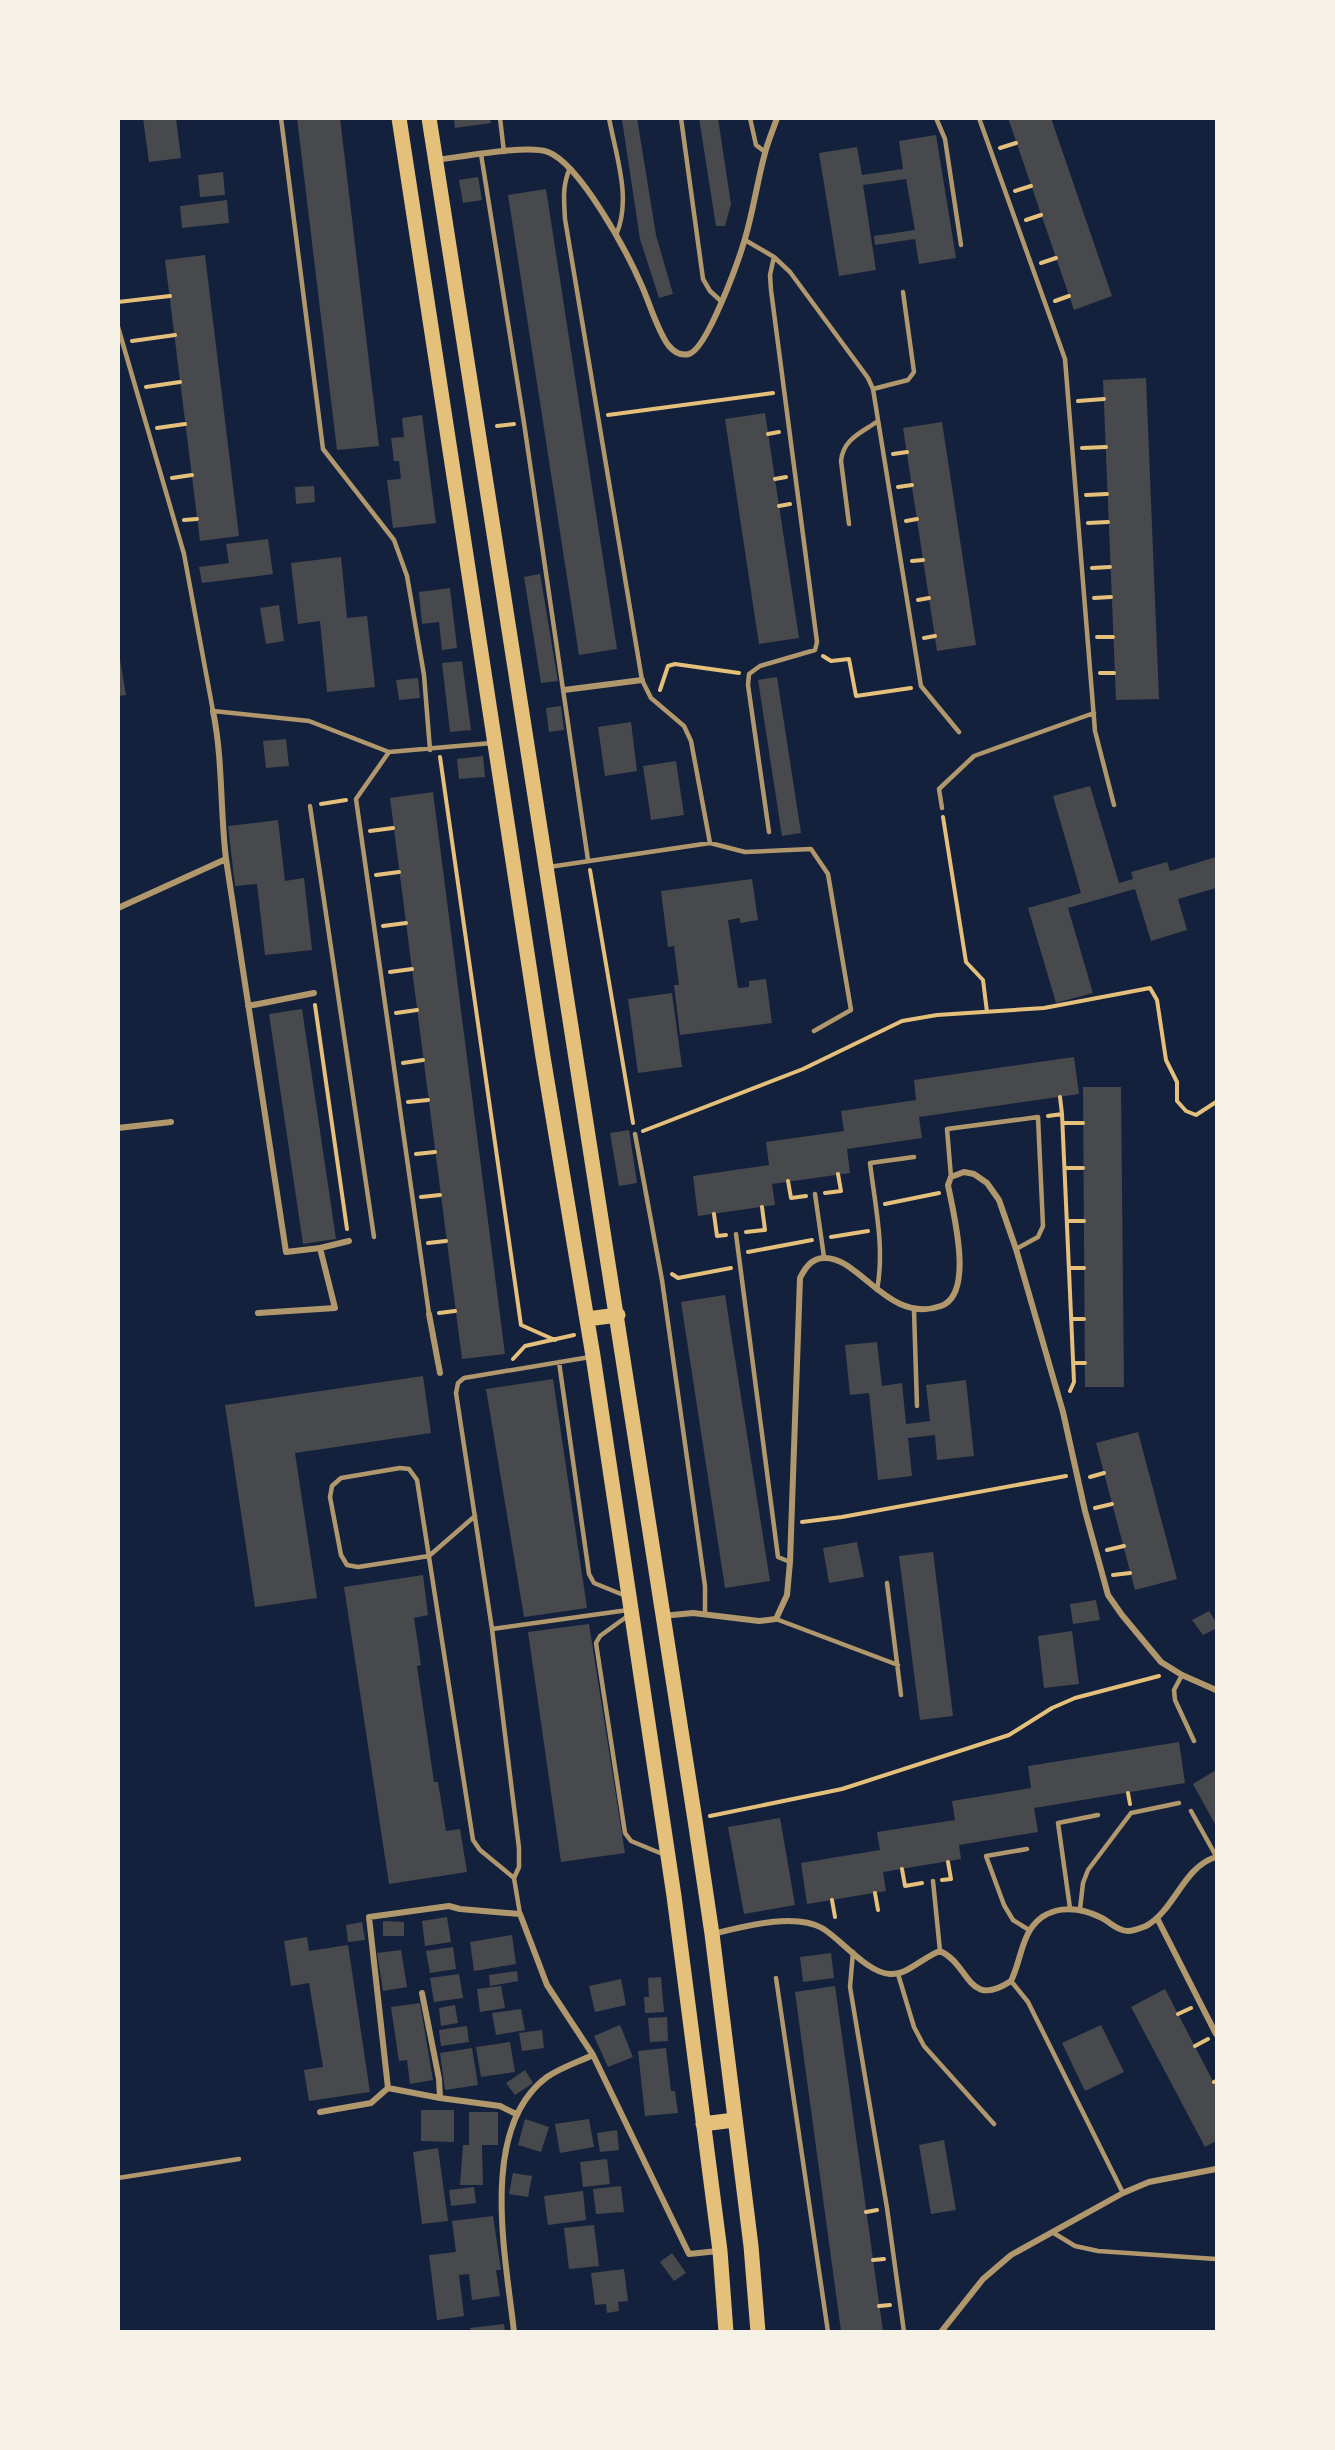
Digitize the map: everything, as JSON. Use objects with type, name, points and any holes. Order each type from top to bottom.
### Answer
[{"type":"main road","points":[[399,118],[543,1057],[593,1356],[667,1856],[720,2251],[726,2331]]},
{"type":"main road","points":[[429,118],[618,1315],[712,1934],[751,2246],[758,2331]]},
{"type":"main road","points":[[587,1319],[618,1315]]},
{"type":"main road","points":[[703,2124],[734,2120]]},
{"type":"street","points":[[435,160],[537,148],[559,158],[579,178],[616,234],[668,345],[673,351],[688,354],[696,350],[722,302],[745,240],[765,152],[777,118]]},
{"type":"street","points":[[564,690],[642,680]]},
{"type":"street","points":[[213,711],[219,742],[222,823],[226,860],[286,1252],[320,1248],[349,1241]]},
{"type":"street","points":[[118,908],[226,860]]},
{"type":"street","points":[[248,1006],[314,993]]},
{"type":"street","points":[[118,1128],[171,1122]]},
{"type":"street","points":[[662,1616],[705,1614],[759,1621],[777,1619],[787,1595],[790,1562],[800,1278],[806,1267],[815,1259],[824,1257],[844,1264],[877,1290],[914,1310],[929,1310],[945,1305],[953,1296],[960,1281],[960,1264],[948,1185],[951,1177],[964,1172],[974,1174],[987,1183],[999,1200],[1016,1249],[1063,1412],[1108,1595],[1146,1646],[1161,1662],[1182,1675],[1216,1690]]},
{"type":"street","points":[[258,1313],[335,1308],[320,1248]]},
{"type":"street","points":[[429,1314],[440,1373]]},
{"type":"street","points":[[712,1934],[769,1922],[796,1922],[819,1927],[879,1972],[898,1974],[940,1951],[948,1955],[968,1981],[982,1990],[993,1991],[1011,1981],[1029,1930],[1041,1918],[1055,1910],[1070,1908],[1080,1909],[1127,1931],[1144,1927],[1157,1918],[1190,1874],[1216,1856]]},
{"type":"street","points":[[388,2088],[369,1917],[449,1906],[520,1914],[547,1984],[593,2055],[689,2254],[720,2251]]},
{"type":"street","points":[[1157,1918],[1216,2034]]},
{"type":"street","points":[[422,1993],[439,2079],[440,2098]]},
{"type":"street","points":[[514,2331],[501,2200],[506,2149],[516,2114],[547,2078],[593,2055]]},
{"type":"street","points":[[388,2088],[500,2106],[516,2114]]},
{"type":"street","points":[[320,2112],[371,2103],[388,2088]]},
{"type":"street","points":[[941,2331],[983,2279],[1011,2255],[1122,2193],[1149,2182],[1216,2169]]},
{"type":"lane","points":[[281,118],[322,449],[394,540],[409,587],[424,675],[430,750]]},
{"type":"lane","points":[[500,118],[504,152]]},
{"type":"lane","points":[[609,118],[624,203],[622,220],[616,234]]},
{"type":"lane","points":[[681,118],[703,279],[710,291],[722,302]]},
{"type":"lane","points":[[750,118],[756,145],[765,152]]},
{"type":"lane","points":[[936,118],[945,139],[961,245]]},
{"type":"lane","points":[[979,118],[1065,359],[1095,731],[1114,805]]},
{"type":"lane","points":[[481,154],[588,860]]},
{"type":"lane","points":[[570,168],[564,181],[565,219],[642,680],[651,698],[684,726],[691,741],[710,843]]},
{"type":"lane","points":[[745,240],[774,257],[790,272],[868,378],[873,389],[921,686],[959,732]]},
{"type":"lane","points":[[769,832],[748,685],[749,674],[760,666],[814,650],[817,642],[771,290],[770,275],[774,257]]},
{"type":"lane","points":[[873,389],[908,380],[914,372],[903,292]]},
{"type":"lane","points":[[118,327],[184,555],[213,711],[309,721],[389,752],[495,743]]},
{"type":"lane","points":[[849,524],[841,461],[842,451],[845,444],[878,422]]},
{"type":"lane","points":[[942,808],[939,789],[974,756],[1094,713]]},
{"type":"lane","points":[[389,752],[356,799],[429,1314]]},
{"type":"lane","points":[[310,806],[374,1237]]},
{"type":"lane","points":[[547,868],[710,843],[745,852],[811,849],[828,874],[851,1010],[814,1030]]},
{"type":"lane","points":[[951,1177],[947,1129],[1038,1117],[1043,1226],[1038,1237],[1016,1249]]},
{"type":"lane","points":[[635,1134],[658,1261],[705,1586],[705,1614]]},
{"type":"lane","points":[[877,1290],[880,1271],[878,1229],[870,1163],[914,1157]]},
{"type":"lane","points":[[815,1194],[824,1257]]},
{"type":"lane","points":[[736,1234],[778,1557],[790,1562]]},
{"type":"lane","points":[[914,1310],[917,1406]]},
{"type":"lane","points":[[520,1914],[514,1878],[519,1866],[519,1848],[492,1629],[456,1393],[458,1383],[464,1378],[593,1356]]},
{"type":"lane","points":[[559,1362],[589,1574],[594,1583],[630,1607]]},
{"type":"lane","points":[[475,1516],[429,1556],[358,1567],[347,1565],[341,1555],[330,1497],[332,1486],[341,1478],[400,1468],[409,1470],[417,1480],[429,1556],[473,1840],[480,1850],[514,1878]]},
{"type":"lane","points":[[887,1583],[901,1695]]},
{"type":"lane","points":[[492,1629],[630,1607]]},
{"type":"lane","points":[[630,1607],[600,1636],[596,1643],[625,1833],[631,1841],[667,1856]]},
{"type":"lane","points":[[777,1619],[898,1665]]},
{"type":"lane","points":[[1182,1675],[1174,1690],[1175,1700],[1194,1741]]},
{"type":"lane","points":[[1080,1909],[1083,1883],[1088,1870],[1131,1813],[1179,1803]]},
{"type":"lane","points":[[1191,1811],[1216,1856]]},
{"type":"lane","points":[[1070,1908],[1058,1823],[1098,1815]]},
{"type":"lane","points":[[1027,1849],[986,1856],[1004,1905],[1013,1920],[1029,1930]]},
{"type":"lane","points":[[933,1881],[940,1951]]},
{"type":"lane","points":[[853,1952],[850,1986],[887,2208],[904,2331]]},
{"type":"lane","points":[[898,1974],[914,2028],[924,2046],[994,2124]]},
{"type":"lane","points":[[776,1978],[828,2331]]},
{"type":"lane","points":[[1011,1981],[1028,2002],[1122,2193]]},
{"type":"lane","points":[[118,2178],[239,2158]]},
{"type":"lane","points":[[1052,2232],[1075,2246],[1098,2251],[1216,2259]]},
{"type":"path","points":[[118,302],[170,296]]},
{"type":"path","points":[[123,342],[174,335]]},
{"type":"path","points":[[136,388],[180,382]]},
{"type":"path","points":[[598,416],[784,391]]},
{"type":"path","points":[[1069,401],[1104,399]]},
{"type":"path","points":[[148,429],[185,424]]},
{"type":"path","points":[[1072,448],[1106,447]]},
{"type":"path","points":[[162,479],[192,475]]},
{"type":"path","points":[[1076,495],[1107,494]]},
{"type":"path","points":[[1078,523],[1108,522]]},
{"type":"path","points":[[1082,568],[1110,567]]},
{"type":"path","points":[[831,662],[849,658],[856,696],[921,686]]},
{"type":"path","points":[[651,698],[660,690],[668,666],[675,664],[749,674]]},
{"type":"path","points":[[439,749],[520,1325],[555,1340],[525,1346]]},
{"type":"path","points":[[310,806],[356,799]]},
{"type":"path","points":[[942,808],[966,962],[983,980],[987,1012]]},
{"type":"path","points":[[361,832],[393,828]]},
{"type":"path","points":[[588,860],[635,1134],[803,1069],[902,1021],[937,1015],[1044,1008],[1150,988],[1157,1000],[1166,1060],[1178,1082],[1178,1101],[1186,1111],[1196,1115],[1216,1102]]},
{"type":"path","points":[[367,876],[399,872]]},
{"type":"path","points":[[374,927],[406,923]]},
{"type":"path","points":[[380,973],[412,969]]},
{"type":"path","points":[[314,993],[349,1241]]},
{"type":"path","points":[[386,1014],[417,1010]]},
{"type":"path","points":[[393,1064],[423,1060]]},
{"type":"path","points":[[1060,1096],[1074,1382],[1063,1412]]},
{"type":"path","points":[[399,1104],[428,1100]]},
{"type":"path","points":[[1038,1117],[1062,1114]]},
{"type":"path","points":[[1063,1123],[1083,1123]]},
{"type":"path","points":[[406,1156],[435,1152]]},
{"type":"path","points":[[1065,1168],[1083,1168]]},
{"type":"path","points":[[876,1206],[949,1191]]},
{"type":"path","points":[[1067,1221],[1084,1221]]},
{"type":"path","points":[[739,1254],[878,1229]]},
{"type":"path","points":[[658,1261],[678,1278],[740,1266]]},
{"type":"path","points":[[1069,1268],[1084,1268]]},
{"type":"path","points":[[1071,1319],[1084,1319]]},
{"type":"path","points":[[1073,1363],[1085,1362]]},
{"type":"path","points":[[792,1523],[842,1517],[1077,1474]]},
{"type":"path","points":[[695,1820],[842,1789],[1009,1734],[1052,1707],[1075,1698],[1175,1671]]},
{"type":"path","points":[[875,1893],[878,1910]]},
{"type":"path","points":[[832,1900],[835,1917]]},
{"type":"building","points":[[143,118],[176,118],[181,158],[149,162]]},
{"type":"building","points":[[297,118],[340,118],[379,446],[337,450]]},
{"type":"building","points":[[454,118],[490,118],[491,123],[455,128]]},
{"type":"building","points":[[637,118],[656,235],[673,294],[659,298],[640,239],[622,120]]},
{"type":"building","points":[[699,118],[718,118],[731,204],[725,226],[716,226]]},
{"type":"building","points":[[1008,118],[1051,118],[1112,296],[1074,310]]},
{"type":"building","points":[[936,135],[956,258],[919,264],[915,239],[875,245],[874,236],[915,230],[906,179],[863,185],[876,270],[839,276],[819,153],[857,147],[862,175],[903,169],[899,141]]},
{"type":"building","points":[[223,172],[225,195],[200,197],[198,175]]},
{"type":"building","points":[[478,177],[482,200],[463,203],[459,180]]},
{"type":"building","points":[[546,189],[617,649],[579,655],[508,195]]},
{"type":"building","points":[[227,200],[229,223],[182,228],[180,206]]},
{"type":"building","points":[[205,255],[239,536],[200,541],[165,260]]},
{"type":"building","points":[[1146,378],[1159,699],[1116,700],[1103,380]]},
{"type":"building","points":[[765,413],[799,638],[759,644],[725,419]]},
{"type":"building","points":[[422,415],[436,523],[393,528],[387,480],[401,479],[399,461],[394,461],[391,438],[404,437],[402,418]]},
{"type":"building","points":[[942,422],[976,645],[937,651],[903,428]]},
{"type":"building","points":[[314,486],[315,502],[296,504],[295,487]]},
{"type":"building","points":[[268,539],[273,574],[202,583],[199,567],[229,563],[226,544]]},
{"type":"building","points":[[341,557],[347,618],[367,616],[375,687],[327,692],[320,621],[298,624],[291,563]]},
{"type":"building","points":[[540,574],[558,681],[541,683],[524,577]]},
{"type":"building","points":[[450,588],[457,648],[442,650],[439,622],[422,624],[419,592]]},
{"type":"building","points":[[279,605],[284,641],[266,644],[260,608]]},
{"type":"building","points":[[118,648],[126,695],[118,696]]},
{"type":"building","points":[[462,661],[471,730],[450,732],[442,663]]},
{"type":"building","points":[[777,677],[801,833],[782,836],[758,680]]},
{"type":"building","points":[[418,678],[420,698],[399,700],[396,680]]},
{"type":"building","points":[[561,706],[564,730],[549,732],[546,708]]},
{"type":"building","points":[[631,722],[637,771],[605,776],[598,727]]},
{"type":"building","points":[[286,739],[289,766],[266,768],[263,741]]},
{"type":"building","points":[[483,756],[485,777],[459,779],[457,759]]},
{"type":"building","points":[[676,761],[684,815],[651,820],[643,766]]},
{"type":"building","points":[[1090,786],[1119,883],[1133,879],[1131,872],[1167,862],[1170,871],[1216,857],[1216,888],[1178,899],[1187,930],[1151,941],[1135,889],[1068,908],[1093,993],[1056,1003],[1028,908],[1081,893],[1053,796]]},
{"type":"building","points":[[433,792],[505,1354],[462,1359],[390,798]]},
{"type":"building","points":[[278,820],[285,881],[304,878],[312,950],[265,955],[257,884],[235,886],[228,826]]},
{"type":"building","points":[[752,879],[758,920],[740,923],[740,918],[728,920],[738,988],[749,987],[749,981],[766,979],[772,1023],[680,1035],[674,985],[679,985],[674,946],[668,947],[661,891]]},
{"type":"building","points":[[672,993],[682,1067],[638,1073],[628,999]]},
{"type":"building","points":[[302,1009],[336,1239],[303,1244],[269,1014]]},
{"type":"building","points":[[1074,1057],[1079,1094],[919,1117],[922,1138],[847,1149],[850,1173],[772,1184],[775,1205],[698,1216],[693,1176],[769,1165],[766,1142],[844,1131],[841,1111],[916,1100],[914,1080]]},
{"type":"building","points":[[1083,1087],[1121,1087],[1124,1387],[1085,1387]]},
{"type":"building","points":[[629,1130],[637,1183],[619,1186],[610,1133]]},
{"type":"building","points":[[725,1295],[770,1581],[725,1588],[681,1302]]},
{"type":"building","points":[[877,1342],[882,1386],[902,1383],[906,1424],[930,1421],[926,1385],[966,1380],[974,1456],[937,1460],[935,1435],[908,1438],[912,1476],[878,1480],[869,1393],[850,1395],[845,1345]]},
{"type":"building","points":[[423,1376],[431,1433],[295,1453],[317,1598],[255,1607],[225,1405]]},
{"type":"building","points":[[553,1379],[587,1608],[524,1617],[486,1389]]},
{"type":"building","points":[[1138,1432],[1177,1579],[1135,1590],[1096,1443]]},
{"type":"building","points":[[857,1542],[864,1577],[829,1583],[823,1548]]},
{"type":"building","points":[[933,1552],[953,1716],[920,1720],[899,1556]]},
{"type":"building","points":[[423,1575],[428,1615],[414,1618],[421,1665],[417,1666],[434,1782],[438,1782],[446,1831],[460,1829],[467,1872],[389,1884],[344,1587]]},
{"type":"building","points":[[1096,1600],[1100,1620],[1073,1624],[1070,1604]]},
{"type":"building","points":[[1209,1611],[1216,1622],[1216,1631],[1215,1629],[1203,1635],[1192,1620]]},
{"type":"building","points":[[589,1624],[625,1853],[561,1862],[528,1632]]},
{"type":"building","points":[[1072,1631],[1079,1684],[1044,1688],[1038,1636]]},
{"type":"building","points":[[1179,1742],[1185,1783],[1034,1808],[1038,1832],[959,1845],[961,1859],[883,1872],[886,1891],[807,1904],[801,1863],[880,1850],[877,1832],[955,1820],[952,1801],[1031,1788],[1028,1766]]},
{"type":"building","points":[[1216,1770],[1216,1826],[1193,1784]]},
{"type":"building","points":[[780,1818],[795,1905],[744,1914],[728,1827]]},
{"type":"building","points":[[447,1917],[451,1942],[425,1946],[422,1921]]},
{"type":"building","points":[[383,1921],[404,1922],[404,1936],[383,1936]]},
{"type":"building","points":[[362,1922],[365,1940],[348,1942],[346,1925]]},
{"type":"building","points":[[512,1935],[516,1964],[474,1971],[470,1942]]},
{"type":"building","points":[[307,1937],[309,1951],[348,1945],[370,2092],[309,2101],[304,2070],[323,2067],[309,1983],[291,1986],[284,1941]]},
{"type":"building","points":[[453,1947],[456,1969],[430,1973],[426,1951]]},
{"type":"building","points":[[401,1950],[407,1987],[383,1991],[377,1953]]},
{"type":"building","points":[[831,1953],[834,1978],[803,1982],[800,1957]]},
{"type":"building","points":[[517,1971],[518,1981],[490,1986],[489,1975]]},
{"type":"building","points":[[459,1974],[463,1998],[434,2002],[430,1978]]},
{"type":"building","points":[[661,1977],[664,2012],[645,2013],[644,1997],[649,1997],[648,1978]]},
{"type":"building","points":[[621,1979],[626,2005],[595,2012],[589,1986]]},
{"type":"building","points":[[501,1986],[505,2008],[480,2012],[477,1989]]},
{"type":"building","points":[[835,1986],[883,2331],[841,2331],[795,1992]]},
{"type":"building","points":[[1165,1989],[1216,2087],[1216,2141],[1205,2147],[1131,2007]]},
{"type":"building","points":[[420,2003],[433,2080],[410,2084],[407,2060],[399,2061],[391,2007]]},
{"type":"building","points":[[455,2005],[458,2023],[441,2026],[439,2008]]},
{"type":"building","points":[[521,2009],[525,2030],[496,2035],[492,2013]]},
{"type":"building","points":[[667,2017],[668,2041],[650,2042],[648,2018]]},
{"type":"building","points":[[620,2025],[633,2057],[608,2067],[594,2036]]},
{"type":"building","points":[[1101,2025],[1124,2072],[1085,2091],[1062,2043]]},
{"type":"building","points":[[467,2026],[469,2042],[441,2046],[439,2030]]},
{"type":"building","points":[[542,2030],[544,2048],[522,2051],[519,2033]]},
{"type":"building","points":[[510,2042],[515,2072],[481,2077],[476,2047]]},
{"type":"building","points":[[472,2048],[478,2085],[445,2090],[440,2053]]},
{"type":"building","points":[[666,2048],[671,2091],[675,2091],[678,2113],[645,2116],[638,2051]]},
{"type":"building","points":[[525,2070],[533,2083],[515,2095],[506,2083]]},
{"type":"building","points":[[421,2110],[454,2110],[454,2142],[421,2141]]},
{"type":"building","points":[[469,2112],[498,2112],[498,2145],[482,2145],[483,2185],[460,2185],[463,2145],[469,2145]]},
{"type":"building","points":[[525,2119],[549,2127],[541,2152],[518,2145]]},
{"type":"building","points":[[589,2119],[594,2147],[560,2153],[555,2124]]},
{"type":"building","points":[[617,2130],[619,2150],[600,2152],[597,2133]]},
{"type":"building","points":[[944,2140],[956,2210],[931,2214],[919,2145]]},
{"type":"building","points":[[438,2148],[448,2221],[422,2224],[413,2152]]},
{"type":"building","points":[[607,2159],[610,2184],[583,2187],[580,2162]]},
{"type":"building","points":[[513,2173],[532,2176],[528,2197],[509,2194]]},
{"type":"building","points":[[621,2186],[624,2212],[596,2214],[593,2189]]},
{"type":"building","points":[[474,2187],[476,2203],[451,2206],[449,2190]]},
{"type":"building","points":[[583,2191],[586,2220],[548,2225],[544,2196]]},
{"type":"building","points":[[493,2216],[501,2270],[496,2270],[500,2296],[472,2300],[469,2274],[459,2275],[464,2316],[437,2320],[429,2255],[456,2252],[452,2221]]},
{"type":"building","points":[[594,2225],[599,2266],[569,2269],[564,2228]]},
{"type":"building","points":[[672,2253],[686,2273],[674,2281],[660,2262]]},
{"type":"building","points":[[624,2269],[628,2301],[618,2302],[619,2311],[607,2313],[606,2304],[595,2305],[591,2273]]},
{"type":"building","points":[[504,2324],[505,2331],[471,2331],[470,2328]]}]
